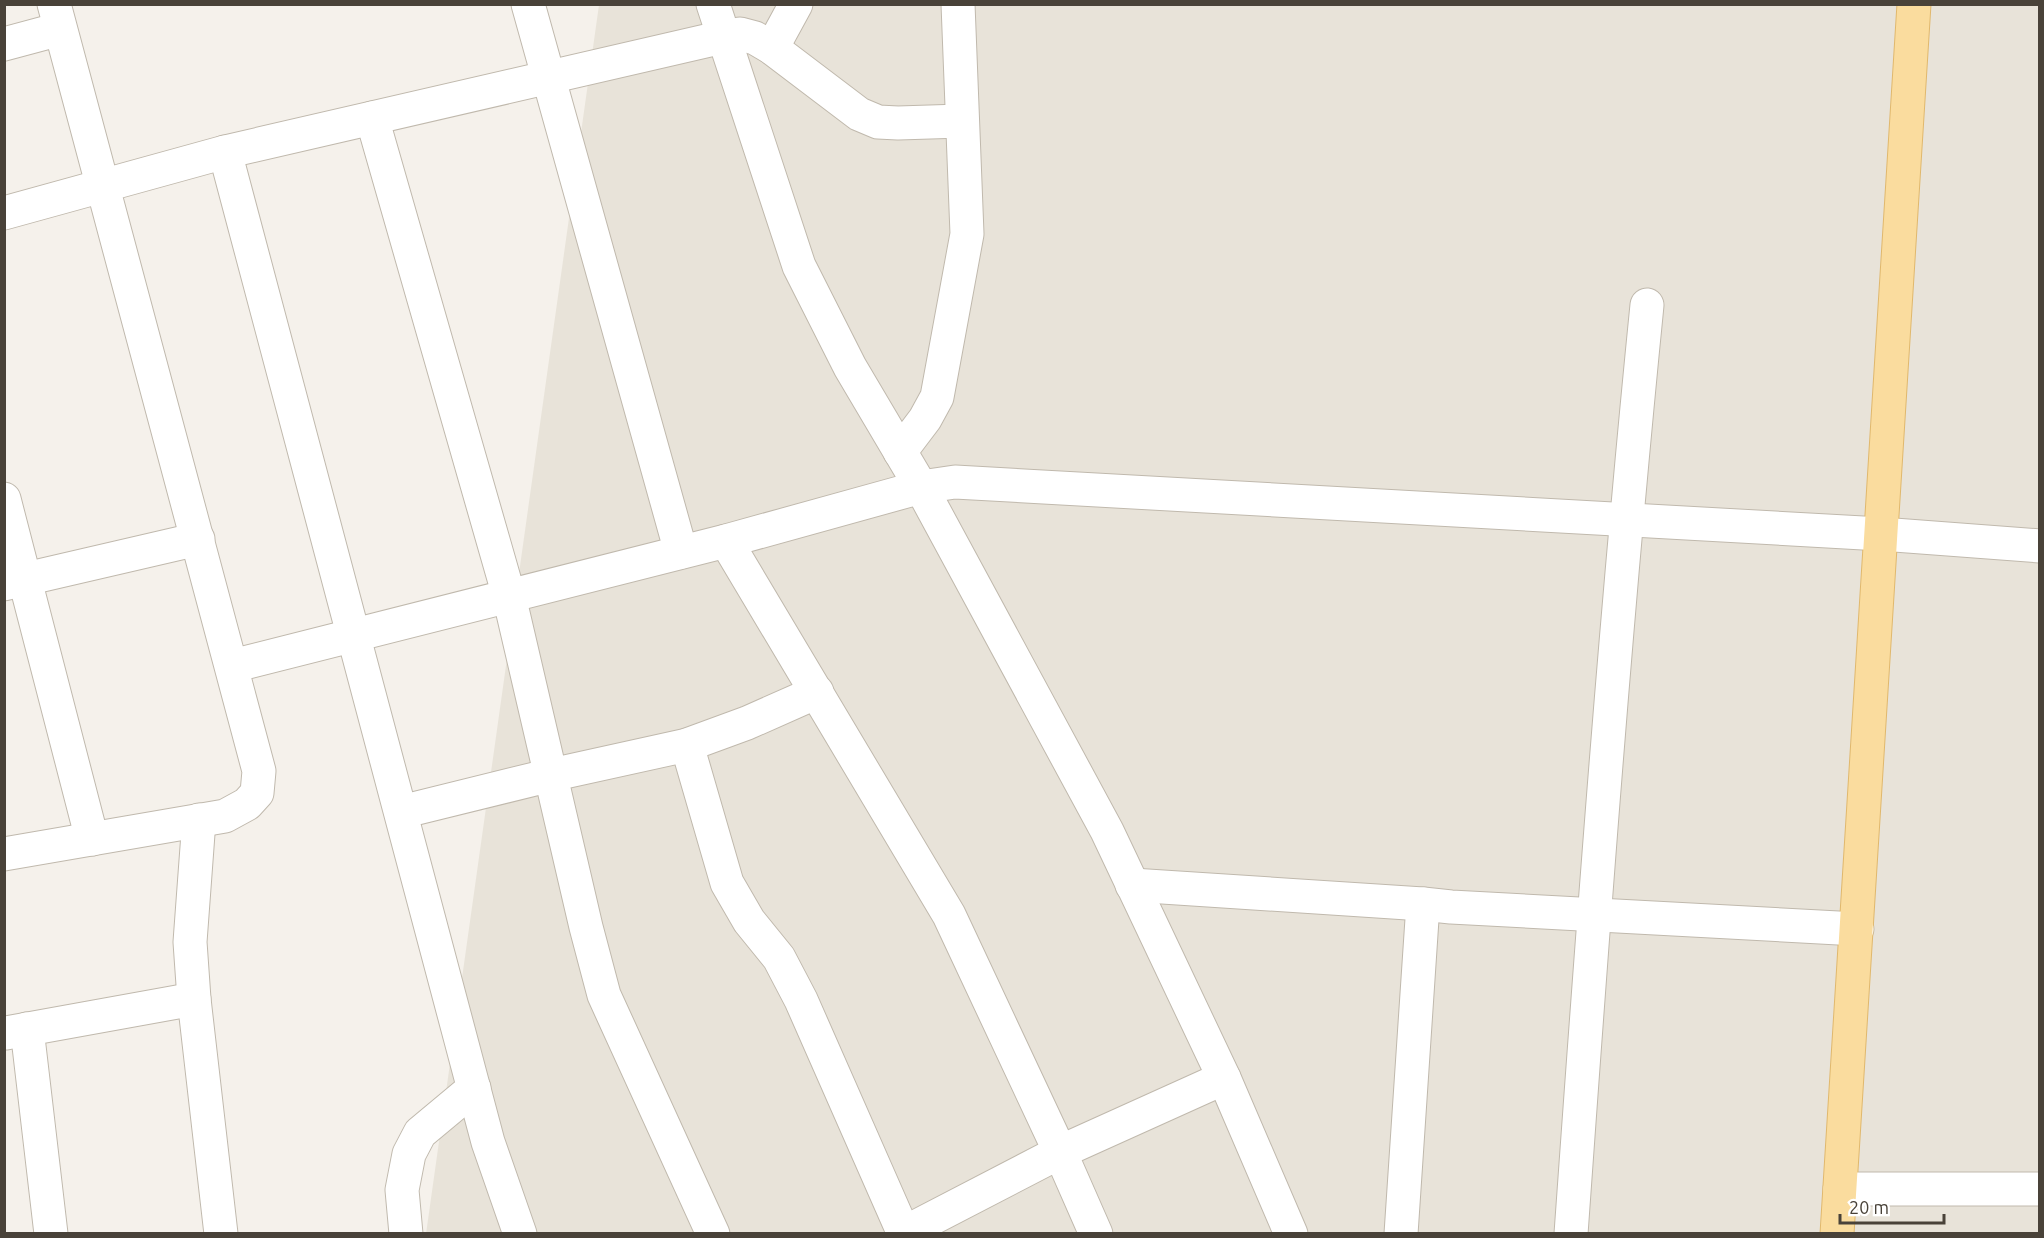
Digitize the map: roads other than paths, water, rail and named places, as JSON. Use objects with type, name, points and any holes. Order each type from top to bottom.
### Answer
[{"type":"main road","points":[[1837,1233],[1914,4]]},
{"type":"street","points":[[528,4],[681,552]]},
{"type":"street","points":[[713,4],[799,266],[850,367],[921,487],[1107,831],[1224,1078],[1291,1233]]},
{"type":"street","points":[[772,48],[796,4]]},
{"type":"street","points":[[900,452],[925,419],[937,397],[967,234],[958,4]]},
{"type":"street","points":[[4,44],[57,17],[259,771],[257,793],[247,804],[225,816],[4,854]]},
{"type":"street","points":[[4,213],[225,152],[723,36],[740,34],[755,38],[772,48],[860,114],[879,122],[962,120]]},
{"type":"street","points":[[372,118],[509,596],[586,927],[604,994],[713,1233]]},
{"type":"street","points":[[225,152],[488,1142],[520,1233]]},
{"type":"street","points":[[1571,1233],[1626,521],[1647,305]]},
{"type":"street","points":[[232,666],[726,541],[921,487],[956,482],[1881,534],[2040,546]]},
{"type":"street","points":[[4,499],[15,582],[92,839]]},
{"type":"street","points":[[15,582],[198,539]]},
{"type":"street","points":[[726,541],[949,915],[1096,1233]]},
{"type":"street","points":[[401,812],[551,775],[687,745],[747,723],[817,692]]},
{"type":"street","points":[[687,745],[727,883],[749,921],[779,958],[801,1000],[903,1233],[1060,1152],[1224,1078]]},
{"type":"street","points":[[200,820],[190,942],[194,999],[221,1233]]},
{"type":"street","points":[[1132,885],[1451,907],[1857,928]]},
{"type":"street","points":[[1401,1233],[1423,904]]},
{"type":"street","points":[[51,1233],[16,1031],[194,999]]},
{"type":"street","points":[[406,1233],[402,1190],[409,1154],[420,1133],[474,1088]]},
{"type":"street","points":[[1840,1189],[2040,1189]]}]
